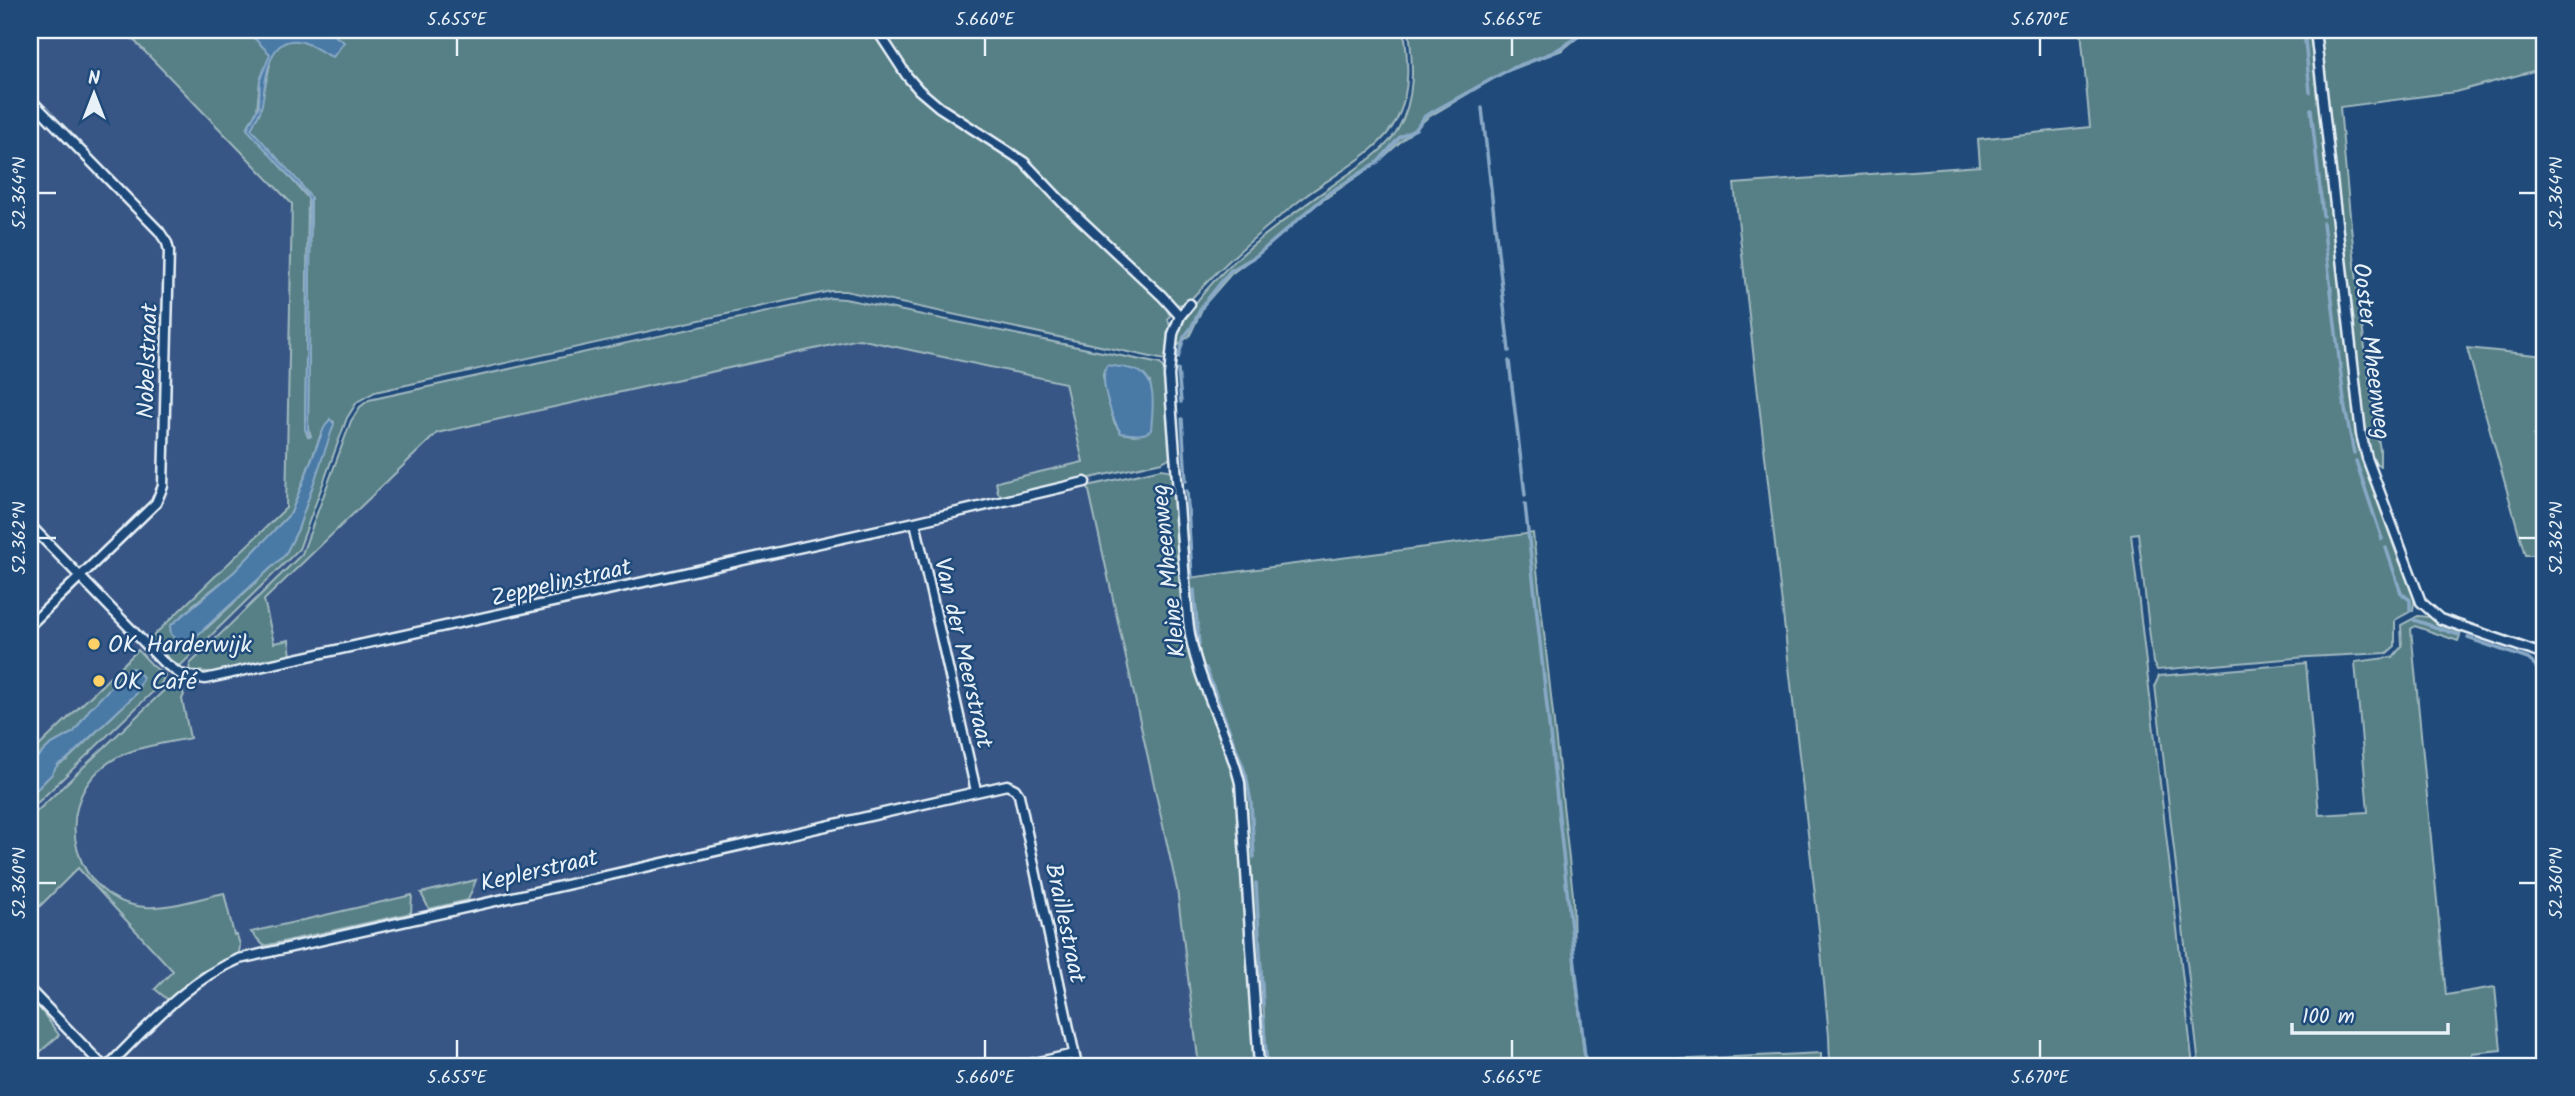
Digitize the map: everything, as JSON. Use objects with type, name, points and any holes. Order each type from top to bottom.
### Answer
[{"type":"street","points":[[877,30],[906,76],[919,90],[939,107],[1024,162],[1062,202],[1163,296],[1180,317]]},
{"type":"street","name":"Ooster Mheenweg","points":[[2315,30],[2361,434],[2393,531],[2421,602],[2431,613],[2440,619],[2544,654],[2545,671]]},
{"type":"street","name":"Nobelstraat","points":[[30,99],[159,231],[169,251],[163,486],[156,503],[30,625]]},
{"type":"street","name":"Kleine Mheenweg","points":[[1190,304],[1180,317],[1173,334],[1169,376],[1189,632],[1199,675],[1232,752],[1240,783],[1259,1066]]},
{"type":"street","name":"Zeppelinstraat","points":[[30,525],[163,662],[180,674],[194,678],[215,678],[1085,482]]},
{"type":"street","name":"Van der Meerstraat","points":[[915,522],[976,792]]},
{"type":"street","name":"Keplerstraat","points":[[105,1066],[193,984],[216,969],[239,959],[1007,785],[1015,789]]},
{"type":"street","name":"Braillestraat","points":[[1015,789],[1019,795],[1077,1066]]},
{"type":"street","points":[[30,990],[105,1066]]},
{"type":"street","points":[[1022,1066],[1074,1055]]},
{"type":"shaded area","points":[[30,30],[158,30],[315,192],[297,518],[313,538],[433,430],[863,336],[1071,376],[1185,886],[1204,1066],[30,1066],[30,1061],[59,1035],[30,1003]]},
{"type":"shaded area","points":[[246,30],[326,30],[344,42],[333,57],[298,41],[279,46],[270,63],[259,114],[251,129],[311,198],[310,438],[305,429],[309,201],[306,194],[247,129],[259,106],[260,80],[270,54]]},
{"type":"shaded area","points":[[1107,365],[1129,368],[1146,376],[1152,390],[1153,407],[1151,430],[1148,432],[1121,433],[1110,409],[1105,389]]},
{"type":"shaded area","points":[[330,419],[334,424],[298,529],[285,555],[193,639],[178,641],[171,634],[170,626],[234,572],[291,513]]},
{"type":"shaded area","points":[[133,668],[143,677],[137,693],[66,760],[58,764],[30,796],[30,764],[50,745],[74,732],[89,710],[127,670]]},
{"type":"green space","points":[[124,30],[872,30],[899,73],[920,96],[1022,163],[1164,303],[1170,316],[1165,360],[845,291],[831,291],[375,392],[357,402],[347,418],[299,549],[181,665],[176,665],[151,638],[286,508],[292,204]],"holes":[[[270,64],[259,114],[250,129],[311,198],[308,429],[311,436],[308,437],[305,429],[308,198],[247,128],[257,110],[260,80]],[[334,421],[298,529],[285,555],[207,628],[185,642],[178,641],[171,634],[193,605],[234,572],[291,513],[321,434]]]},
{"type":"green space","points":[[880,30],[1404,30],[1407,64],[1405,98],[1389,131],[1367,153],[1274,222],[1232,258],[1192,298],[1176,305],[1144,277],[1023,157],[935,98],[915,81]]},
{"type":"green space","points":[[1409,30],[1587,30],[1562,50],[1503,73],[1427,118],[1378,162],[1316,205],[1231,274],[1204,305],[1190,335],[1175,348],[1186,317],[1200,297],[1235,260],[1370,158],[1393,137],[1404,117],[1410,93],[1412,68]]},
{"type":"green space","points":[[2081,30],[2312,30],[2345,329],[2364,460],[2398,558],[2415,597],[2413,610],[2395,620],[2395,646],[2387,653],[2157,670],[2153,663],[2138,533],[2131,534],[2193,1066],[1830,1066],[1819,930],[1734,184],[1980,166],[1978,139],[2090,127]]},
{"type":"green space","points":[[2318,30],[2545,30],[2545,68],[2455,92],[2340,107],[2357,279],[2380,466],[2370,459],[2363,434]]},
{"type":"green space","points":[[831,298],[1160,364],[1165,371],[1171,457],[1162,462],[1005,497],[998,493],[996,482],[1083,462],[1065,383],[859,339],[437,433],[264,600],[274,643],[289,640],[291,656],[216,673],[189,670],[190,664],[302,554],[351,421],[360,407],[369,400]],"holes":[[[1104,370],[1150,382],[1152,416],[1146,433],[1121,433],[1114,422],[1103,376]]]},
{"type":"green space","points":[[2467,348],[2545,356],[2545,448],[2541,434],[2534,436],[2545,473],[2545,555],[2525,555]]},
{"type":"green space","points":[[1161,469],[1168,470],[1174,477],[1187,643],[1191,661],[1235,782],[1255,1066],[1199,1066],[1177,889],[1088,486]]},
{"type":"green space","points":[[1533,533],[1573,895],[1574,965],[1585,1064],[1821,1053],[1821,1066],[1267,1066],[1262,984],[1252,930],[1247,805],[1235,754],[1209,693],[1193,634],[1188,578]]},
{"type":"green space","points":[[2418,616],[2430,617],[2459,628],[2461,633],[2458,641],[2415,626],[2411,629],[2446,995],[2495,987],[2501,1050],[2472,1053],[2473,1066],[2199,1066],[2155,685],[2159,676],[2306,663],[2319,815],[2368,812],[2355,662],[2393,657],[2402,646],[2401,625]]},
{"type":"green space","points":[[138,650],[165,675],[161,684],[30,810],[30,796],[52,774],[54,767],[67,760],[137,693],[89,710],[74,732],[50,745],[30,764],[30,755]]},
{"type":"green space","points":[[177,678],[184,695],[182,699],[190,738],[134,750],[104,766],[87,784],[78,805],[75,828],[78,850],[87,871],[101,888],[121,901],[155,907],[224,893],[234,935],[237,935],[240,945],[239,953],[197,975],[168,1000],[155,989],[173,971],[78,868],[30,916],[30,818]]},
{"type":"green space","points":[[476,880],[468,900],[429,909],[421,893]]},
{"type":"green space","points":[[412,895],[411,913],[264,946],[251,932]]},
{"type":"green space","points":[[30,995],[59,1035],[30,1061]]},
{"type":"waterway","points":[[1178,358],[1184,337],[1202,306],[1230,271],[1256,256],[1329,193],[1378,162],[1400,137],[1416,129],[1425,116],[1510,69],[1554,52],[1588,30]]},
{"type":"waterway","points":[[2304,30],[2310,92]]},
{"type":"waterway","points":[[1482,108],[1509,351]]},
{"type":"waterway","points":[[2311,109],[2323,216]]},
{"type":"waterway","points":[[2323,223],[2345,409],[2354,453]]},
{"type":"waterway","points":[[1509,361],[1525,495]]},
{"type":"waterway","points":[[1178,370],[1181,402]]},
{"type":"waterway","points":[[1182,419],[1186,481]]},
{"type":"waterway","points":[[2356,461],[2382,539]]},
{"type":"waterway","points":[[1187,491],[1192,577]]},
{"type":"waterway","points":[[1525,504],[1586,1066]]},
{"type":"waterway","points":[[2386,548],[2401,593],[2410,600],[2410,610]]},
{"type":"waterway","points":[[1194,590],[1199,645]]},
{"type":"waterway","points":[[2414,620],[2459,635]]},
{"type":"waterway","points":[[2468,638],[2528,659],[2539,673]]},
{"type":"waterway","points":[[1206,668],[1246,775],[1251,802],[1254,857]]},
{"type":"waterway","points":[[1256,883],[1263,1004]]},
{"type":"waterway","points":[[1263,1016],[1267,1066]]},
{"type":"place","name":"OK Harderwijk","points":[[94,644]]},
{"type":"place","name":"OK Café","points":[[99,681]]}]
